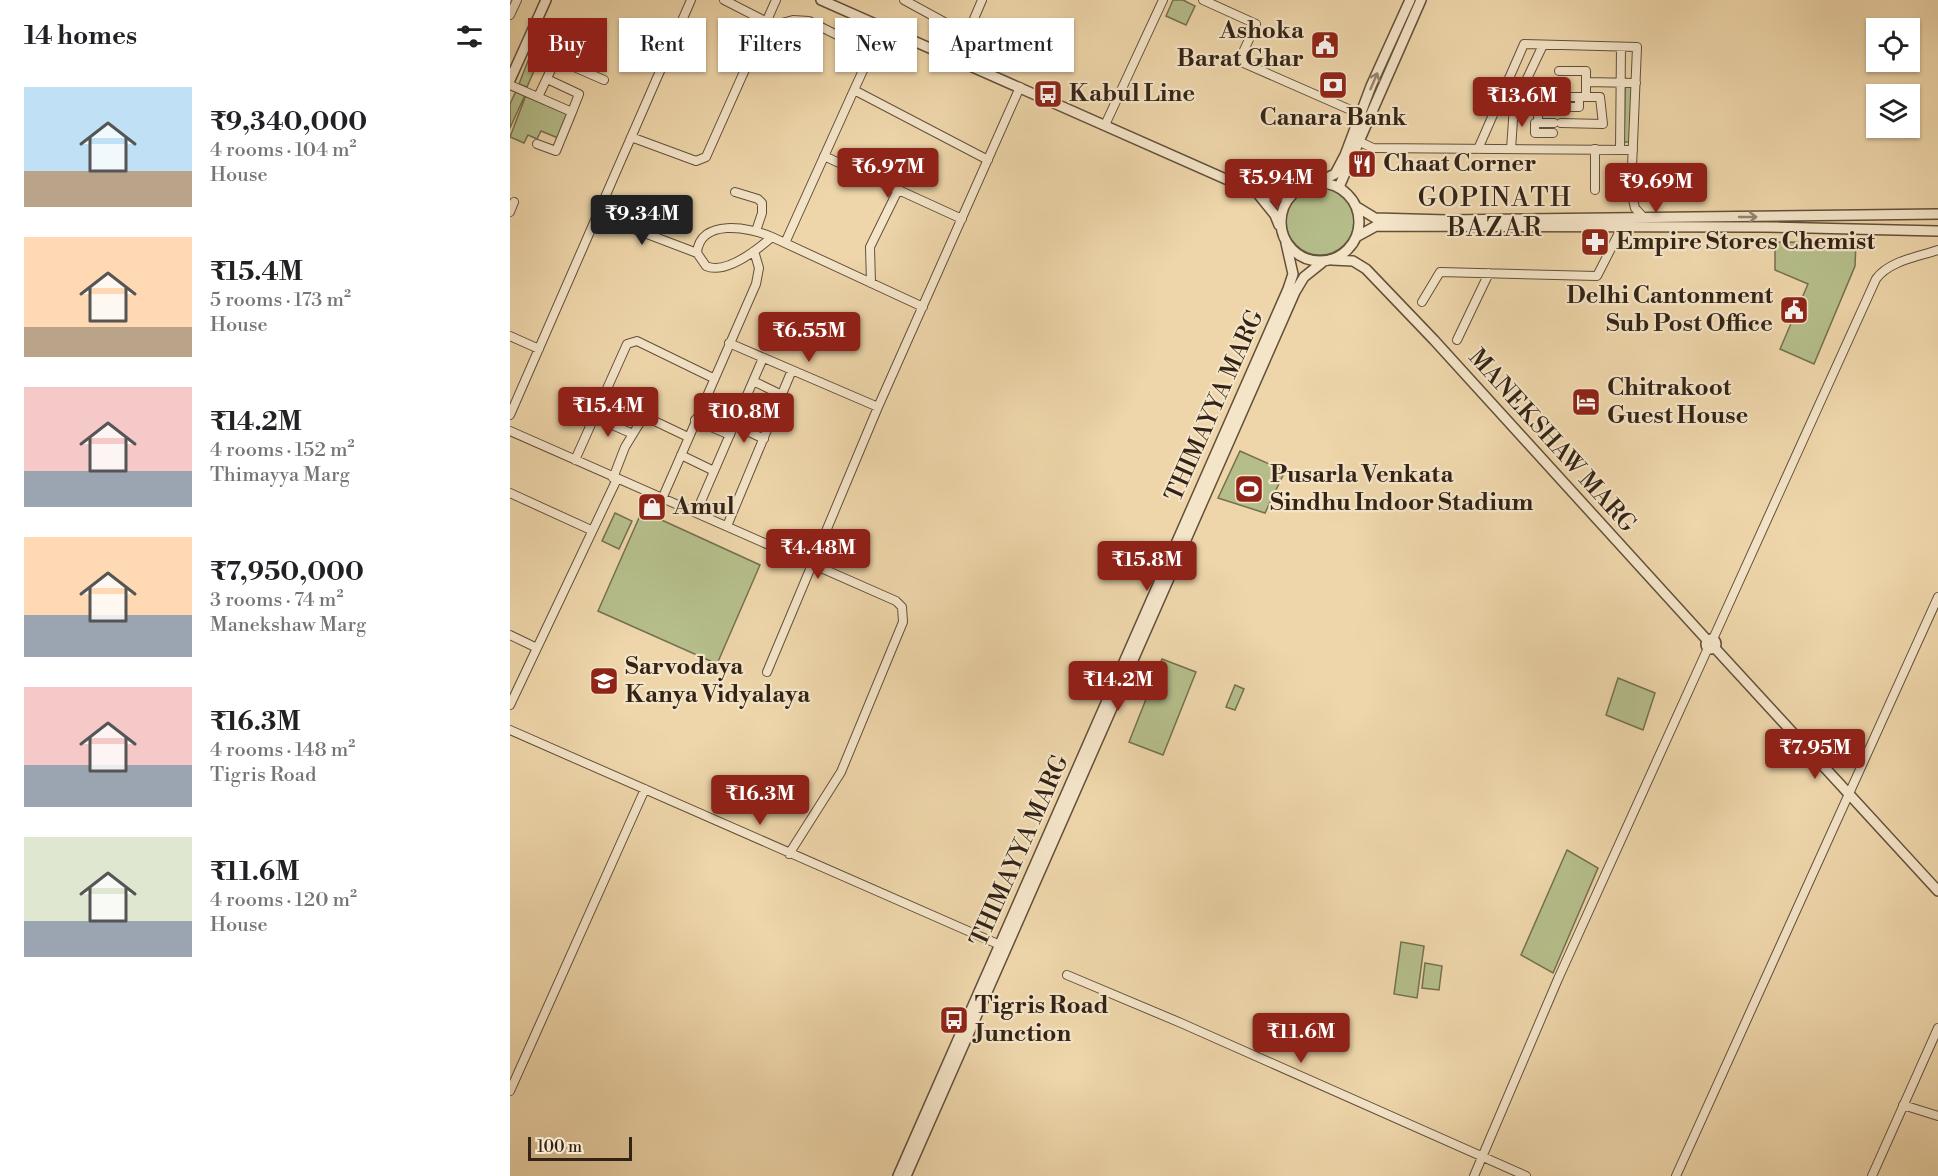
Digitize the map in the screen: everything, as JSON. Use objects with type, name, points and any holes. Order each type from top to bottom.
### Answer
[{"type":"street","points":[[510,15],[517,0]]},
{"type":"street","points":[[510,414],[691,0]]},
{"type":"street","points":[[724,0],[761,18]]},
{"type":"street","points":[[768,18],[776,0]]},
{"type":"street","points":[[821,0],[860,18]]},
{"type":"street","points":[[904,0],[937,18]]},
{"type":"street","points":[[975,18],[982,0]]},
{"type":"street","points":[[1105,125],[1163,0]]},
{"type":"street","points":[[1203,0],[1256,24],[1239,61],[1362,115]]},
{"type":"street","points":[[986,72],[1256,192],[1275,197],[1335,174],[1410,0]]},
{"type":"street","points":[[1339,187],[1421,0]]},
{"type":"street","points":[[510,80],[544,1]]},
{"type":"street","points":[[1478,149],[1524,44],[1637,47],[1631,191],[1635,208],[1644,218]]},
{"type":"street","points":[[1511,149],[1514,106],[1544,45]]},
{"type":"street","points":[[1620,149],[1621,47]]},
{"type":"street","points":[[1559,71],[1586,71],[1586,82],[1579,108],[1556,107],[1556,87],[1562,87]]},
{"type":"street","points":[[538,97],[550,72]]},
{"type":"street","points":[[586,72],[604,80]]},
{"type":"street","points":[[631,137],[696,161],[706,157],[744,72]]},
{"type":"street","points":[[785,243],[862,72]]},
{"type":"street","points":[[537,144],[556,152],[579,94],[547,79]]},
{"type":"street","points":[[1539,82],[1531,133],[1553,133]]},
{"type":"street","points":[[1586,82],[1636,83]]},
{"type":"street","points":[[510,85],[572,111]]},
{"type":"street","points":[[767,672],[878,407],[1020,87]]},
{"type":"street","points":[[854,90],[988,160]]},
{"type":"street","points":[[1534,123],[1604,123],[1600,97],[1565,97]]},
{"type":"street","points":[[1360,142],[1373,148],[1633,150]]},
{"type":"street","points":[[1594,149],[1595,190]]},
{"type":"street","points":[[824,156],[962,219]]},
{"type":"street","points":[[1316,183],[1339,187],[1353,199],[1357,207],[1359,227],[1355,240]]},
{"type":"street","points":[[871,283],[870,247],[898,190]]},
{"type":"street","points":[[1284,239],[1282,210],[1296,190]]},
{"type":"street","points":[[735,192],[762,203],[762,213],[756,231]]},
{"type":"street","points":[[1256,192],[1275,215],[1284,239],[1302,257],[1328,260],[1340,256],[1375,222],[1938,214]]},
{"type":"street","points":[[510,213],[514,202]]},
{"type":"street","points":[[1357,207],[1375,222],[1938,231]]},
{"type":"street","points":[[597,215],[697,253]]},
{"type":"street","points":[[1422,302],[1440,272],[1597,276],[1622,227]]},
{"type":"street","points":[[772,237],[754,251],[727,265],[711,268],[702,262],[697,253],[698,242],[703,236],[714,231],[724,228],[756,231],[772,237],[923,307]]},
{"type":"street","name":"THIMAYYA MARG","points":[[898,1176],[1145,619],[1288,289],[1293,274],[1284,239]]},
{"type":"street","name":"MANEKSHAW MARG","points":[[1355,240],[1366,269]]},
{"type":"street","points":[[1473,1176],[1557,979],[1876,279],[1892,266],[1938,250]]},
{"type":"street","points":[[662,499],[756,284],[759,268],[754,251]]},
{"type":"street","name":"THIMAYYA MARG","points":[[906,1176],[1094,752],[1145,619],[1295,292],[1304,277],[1328,260]]},
{"type":"street","name":"MANEKSHAW MARG","points":[[1328,260],[1353,261],[1366,269],[1434,340],[1847,795],[1938,891]]},
{"type":"street","points":[[1457,340],[1489,273]]},
{"type":"street","points":[[510,336],[539,349]]},
{"type":"street","points":[[575,460],[627,344],[637,342],[713,378]]},
{"type":"street","points":[[729,343],[878,407]]},
{"type":"street","points":[[696,513],[763,358]]},
{"type":"street","points":[[727,526],[792,370]]},
{"type":"street","points":[[753,381],[782,395]]},
{"type":"street","points":[[511,702],[615,478],[621,454],[642,418],[646,416],[688,436]]},
{"type":"street","points":[[594,417],[633,434]]},
{"type":"street","points":[[695,420],[730,435]]},
{"type":"street","points":[[734,425],[764,439]]},
{"type":"street","points":[[510,431],[896,601],[904,614],[841,772],[789,854]]},
{"type":"street","points":[[681,455],[714,471]]},
{"type":"street","points":[[510,493],[591,530]]},
{"type":"street","points":[[1676,1176],[1938,597]]},
{"type":"street","points":[[510,635],[537,648]]},
{"type":"street","points":[[510,730],[1000,945]]},
{"type":"street","points":[[510,1090],[645,789]]},
{"type":"street","points":[[1067,975],[1526,1176]]},
{"type":"street","points":[[1872,1176],[1938,1028]]},
{"type":"street","points":[[1903,1105],[1938,1116]]},
{"type":"green space","points":[[1173,0],[1183,0],[1195,6],[1186,25],[1166,16]]},
{"type":"green space","points":[[528,61],[528,72],[534,72],[527,87],[519,84]]},
{"type":"green space","points":[[1625,87],[1632,87],[1631,142],[1624,142]]},
{"type":"green space","points":[[516,91],[525,95],[510,128],[510,104]]},
{"type":"green space","points":[[526,95],[569,112],[558,138],[541,131],[537,139],[528,135],[524,143],[510,137]]},
{"type":"green space","points":[[1320,187],[1333,190],[1344,197],[1351,208],[1354,221],[1351,234],[1344,245],[1333,252],[1320,255],[1307,252],[1296,245],[1289,234],[1286,221],[1289,208],[1296,197],[1307,190]]},
{"type":"green space","points":[[1775,242],[1856,243],[1855,266],[1814,364],[1780,349],[1808,284],[1775,270]]},
{"type":"green space","name":"Pusarla Venkata Sindhu Indoor Stadium","points":[[1240,451],[1285,471],[1265,513],[1218,498]]},
{"type":"green space","points":[[642,511],[760,565],[717,664],[598,611]]},
{"type":"green space","points":[[615,513],[632,521],[619,549],[602,541]]},
{"type":"green space","points":[[1162,659],[1196,672],[1163,755],[1129,742]]},
{"type":"green space","points":[[1618,678],[1655,693],[1643,730],[1606,715]]},
{"type":"green space","points":[[1235,685],[1244,689],[1235,710],[1226,707]]},
{"type":"green space","points":[[1567,850],[1598,868],[1553,973],[1521,955]]},
{"type":"green space","points":[[1401,942],[1424,946],[1417,998],[1394,994]]},
{"type":"green space","points":[[1425,963],[1442,966],[1439,990],[1422,988]]},
{"type":"place","name":"Ashoka Barat Ghar","points":[[1325,45]]},
{"type":"place","name":"Canara Bank","points":[[1333,85]]},
{"type":"place","name":"Kabul Line","points":[[1048,94]]},
{"type":"place","name":"Chaat Corner","points":[[1362,164]]},
{"type":"place","name":"Empire Stores Chemist","points":[[1595,242]]},
{"type":"place","name":"Delhi Cantonment Sub Post Office","points":[[1794,310]]},
{"type":"place","name":"Chitrakoot Guest House","points":[[1586,402]]},
{"type":"place","name":"Pusarla Venkata Sindhu Indoor Stadium","points":[[1249,489]]},
{"type":"place","name":"Amul","points":[[652,507]]},
{"type":"place","name":"Sarvodaya Kanya Vidyalaya","points":[[604,681]]},
{"type":"place","name":"Tigris Road Junction","points":[[954,1020]]},
{"type":"district","name":"GOPINATH BAZAR","points":[[1495,212]]}]
